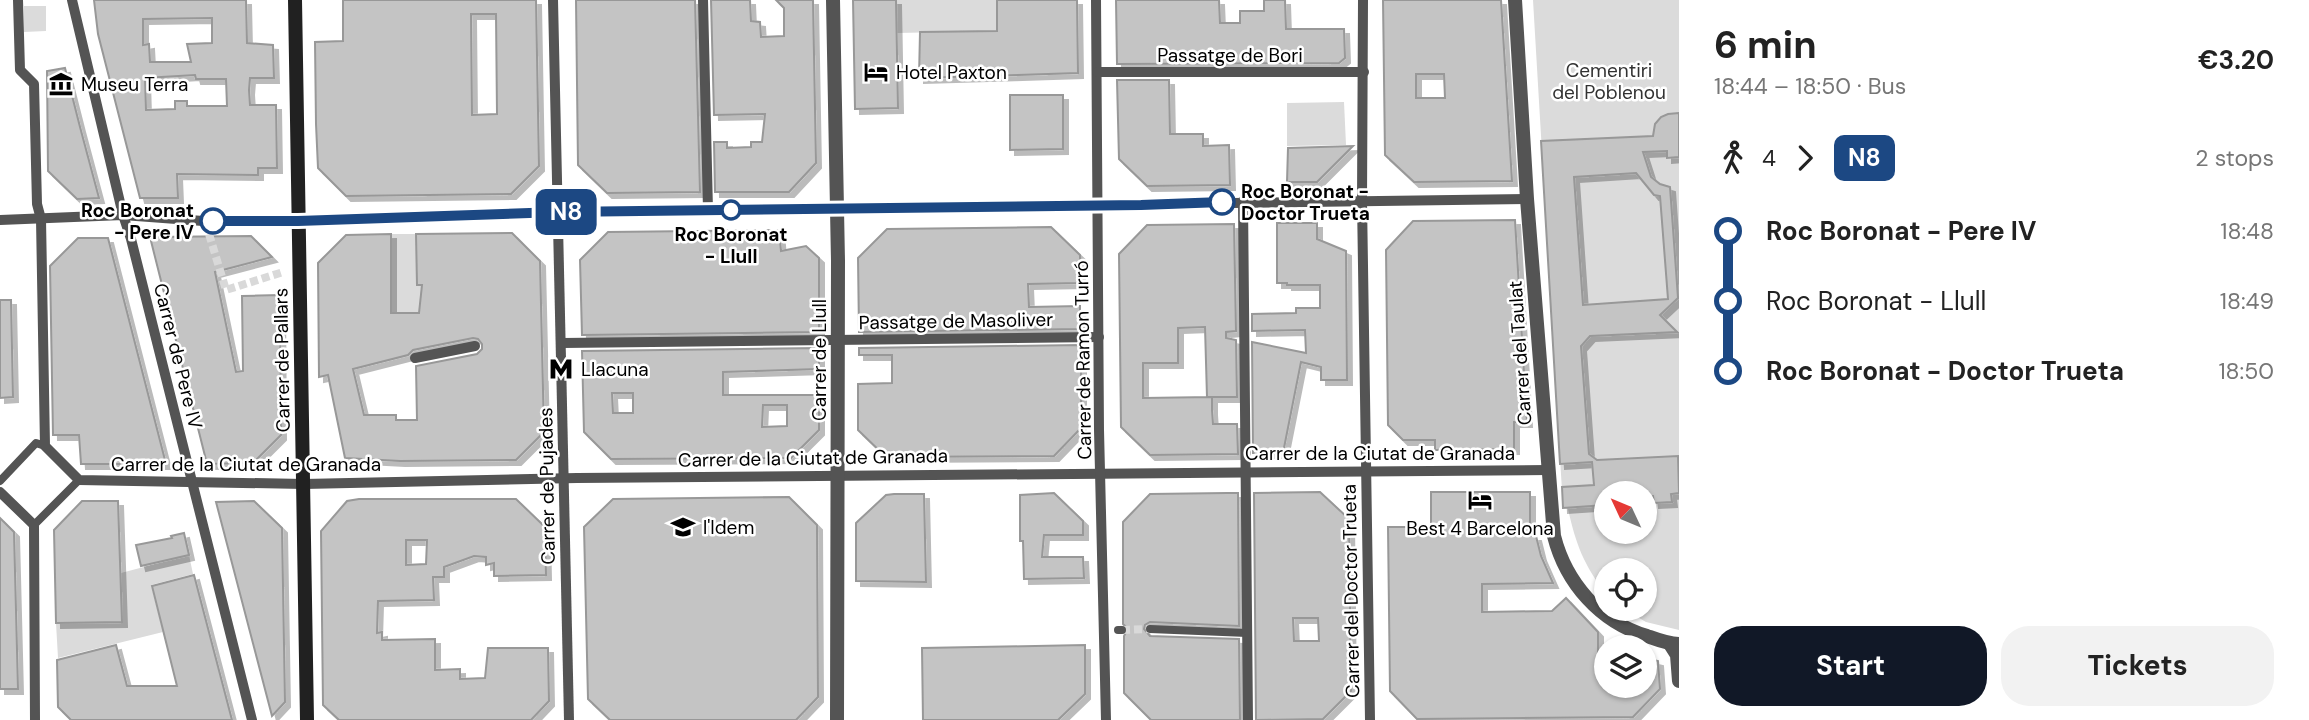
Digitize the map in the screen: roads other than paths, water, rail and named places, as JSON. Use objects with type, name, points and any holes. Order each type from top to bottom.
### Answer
[{"type":"main road","name":"Carrer de Pallars","points":[[295,0],[307,720]]},
{"type":"street","points":[[18,0],[20,70],[34,84],[37,204],[41,219],[45,443],[79,480],[34,525],[35,720]]},
{"type":"street","name":"Carrer de Pere IV","points":[[72,0],[123,215],[252,720]]},
{"type":"street","name":"Carrer de Pujades","points":[[553,0],[569,720]]},
{"type":"street","points":[[703,0],[708,210]]},
{"type":"street","name":"Carrer de Llull","points":[[833,0],[838,208],[837,720]]},
{"type":"street","name":"Carrer de Ramon Turró","points":[[1096,0],[1098,337],[1106,720]]},
{"type":"street","name":"Carrer del Doctor Trueta","points":[[1363,0],[1362,201],[1370,720]]},
{"type":"street","name":"Carrer del Taulat","points":[[1515,0],[1527,199],[1554,536],[1560,555],[1576,586],[1591,603],[1617,623],[1637,633],[1675,644]]},
{"type":"street","name":"Passatge de Bori","points":[[1097,72],[1364,72]]},
{"type":"street","points":[[0,220],[123,215],[203,221],[298,221],[558,212],[1527,199]]},
{"type":"street","points":[[1243,201],[1248,720]]},
{"type":"street","name":"Passatge de Masoliver","points":[[562,343],[1098,337]]},
{"type":"street","points":[[415,358],[475,346]]},
{"type":"street","points":[[0,481],[36,443],[45,443]]},
{"type":"street","name":"Carrer de la Ciutat de Granada","points":[[79,480],[304,484],[565,478],[1548,470]]},
{"type":"street","points":[[0,492],[34,525]]},
{"type":"street","points":[[1150,629],[1247,633]]},
{"type":"street","points":[[1675,644],[1679,681]]},
{"type":"tunnel","points":[[209,234],[226,290],[283,272]]},
{"type":"tunnel","points":[[1122,630],[1150,629]]},
{"type":"place","name":"Hotel Paxton","points":[[876,72]]},
{"type":"place","name":"Museu Terra","points":[[61,84]]},
{"type":"place","name":"Roc Boronat - Doctor Trueta","points":[[1222,202]]},
{"type":"place","name":"Roc Boronat - Llull","points":[[731,210]]},
{"type":"place","name":"Roc Boronat - Pere IV","points":[[213,221]]},
{"type":"place","name":"Llacuna","points":[[561,369]]},
{"type":"place","name":"Best 4 Barcelona","points":[[1480,500]]},
{"type":"place","name":"l'Idem","points":[[683,527]]},
{"type":"park label","name":"Cementiri del Poblenou","points":[[1609,81]]}]
